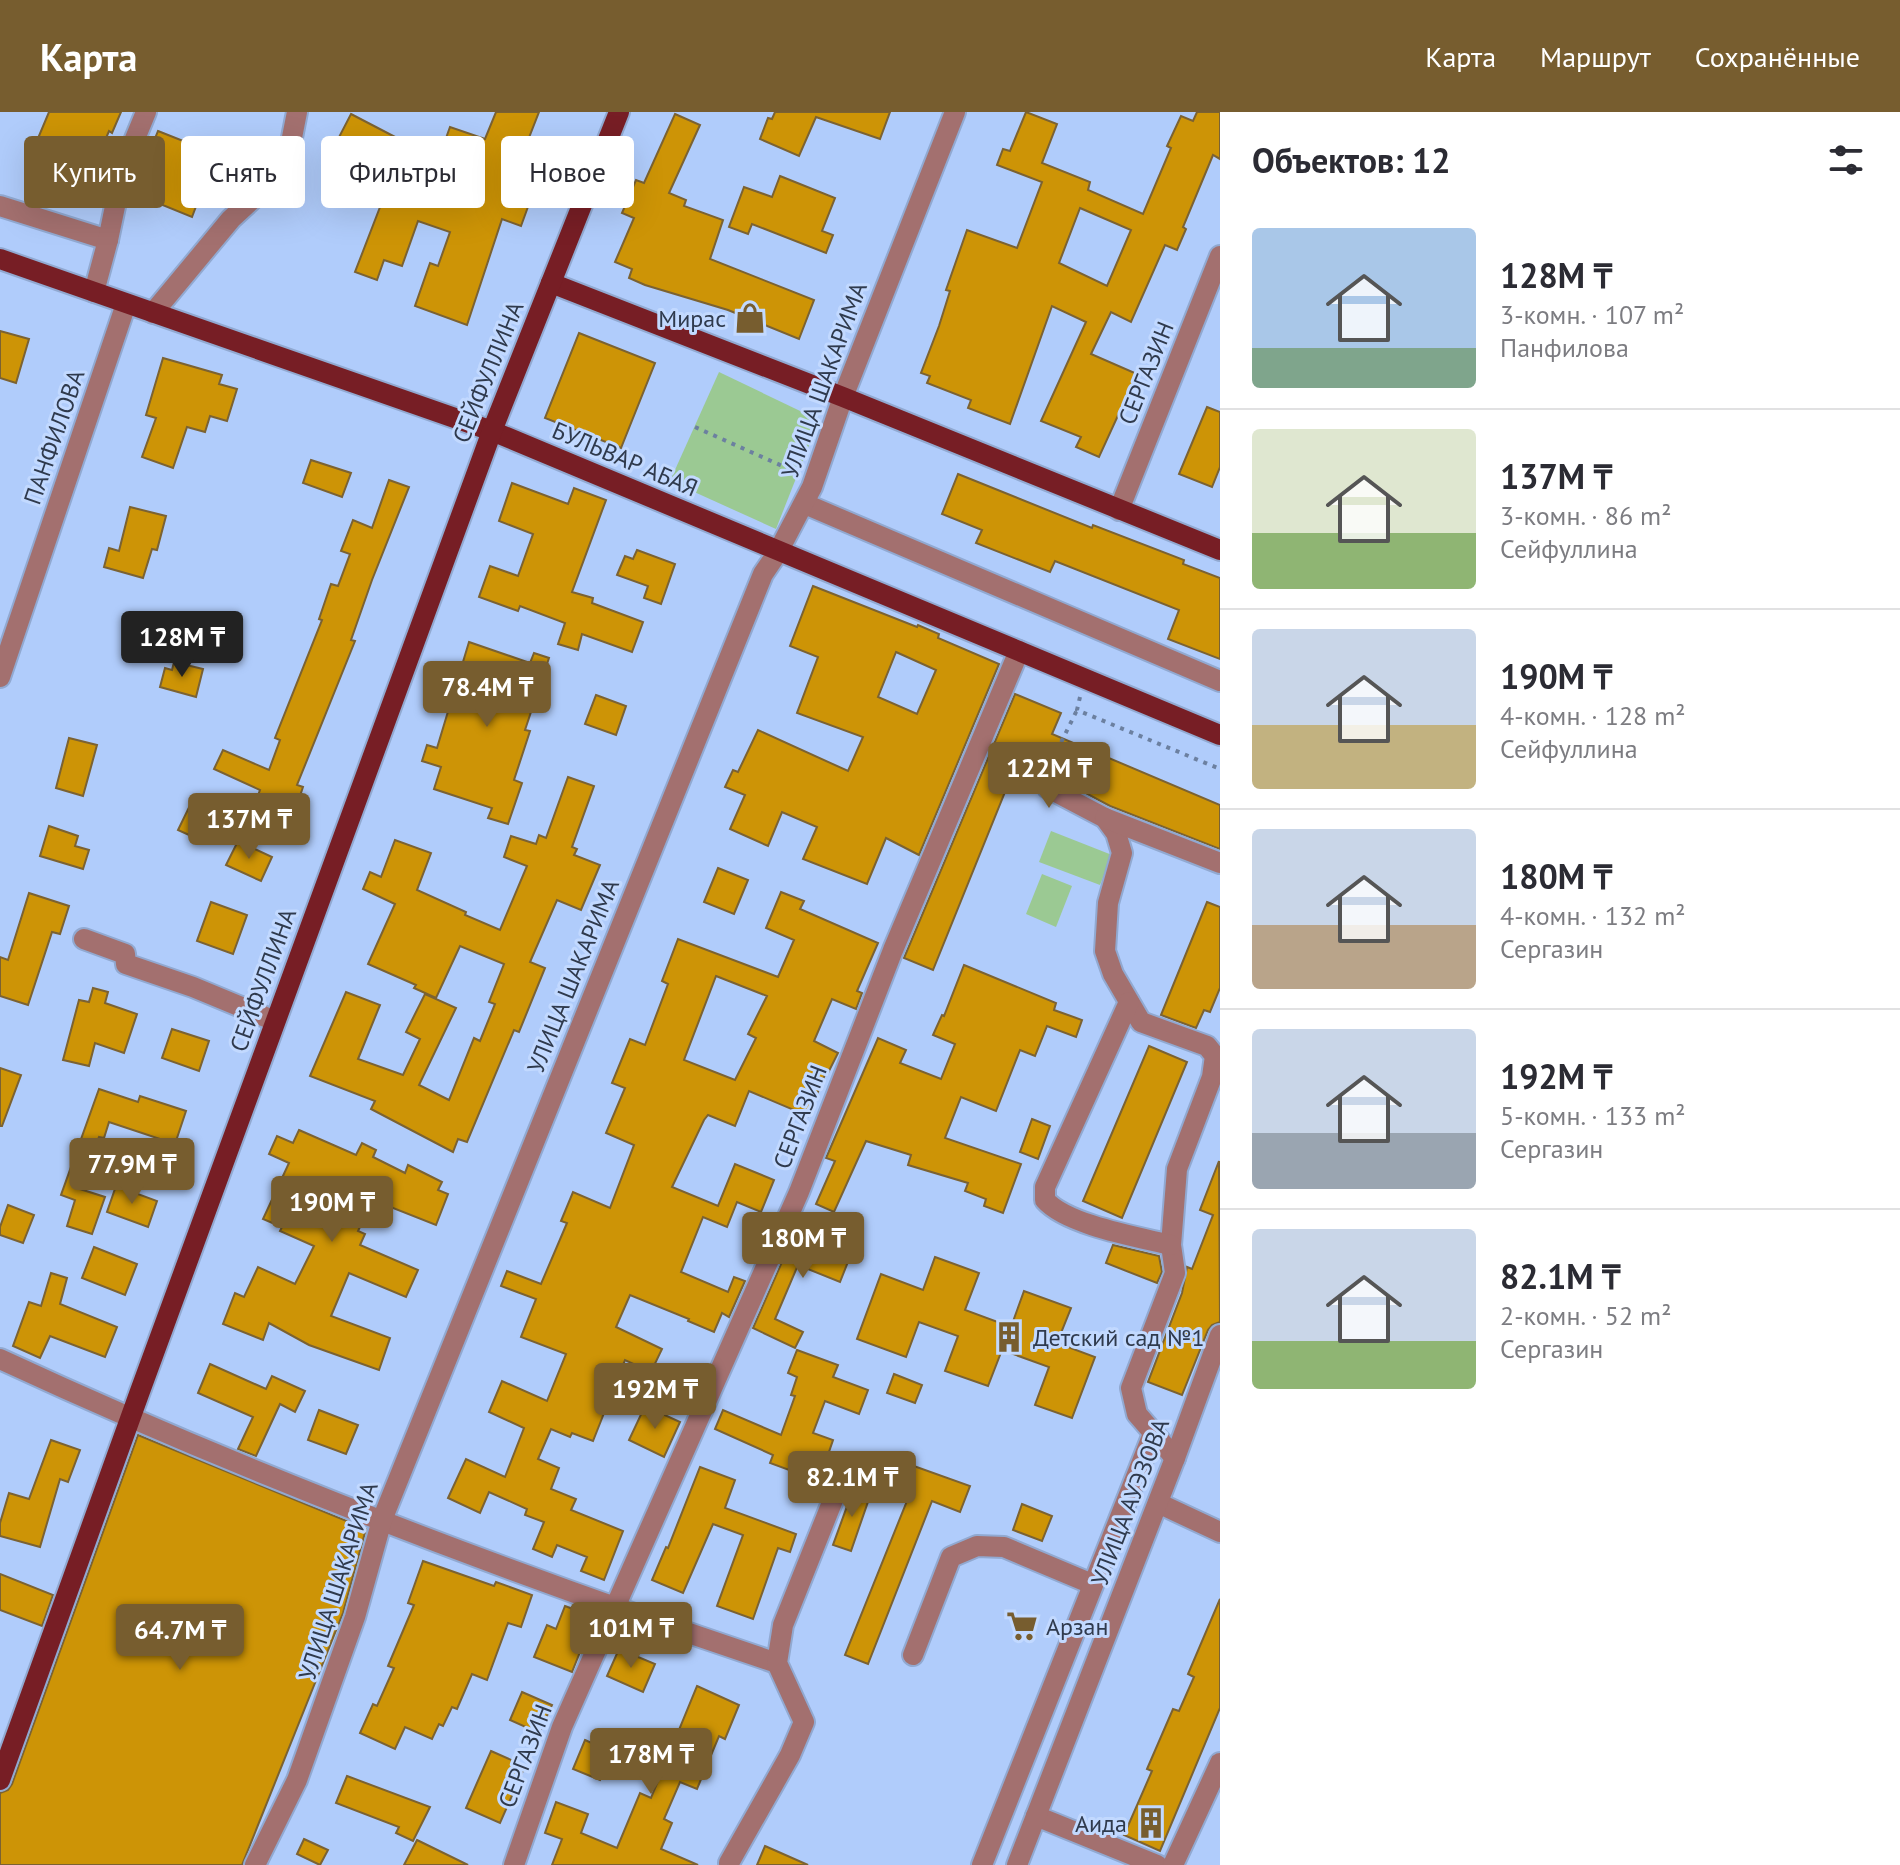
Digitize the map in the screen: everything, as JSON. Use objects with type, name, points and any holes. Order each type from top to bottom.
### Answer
[{"type":"main road","name":"СЕЙФУЛЛИНА","points":[[0,1780],[129,1419],[492,431],[619,112]]},
{"type":"main road","name":"БУЛЬВАР АБАЯ","points":[[0,259],[492,431],[1220,735]]},
{"type":"main road","points":[[551,283],[1220,550]]},
{"type":"street","points":[[94,292],[123,168],[146,112]]},
{"type":"street","points":[[153,313],[231,219],[286,168],[297,112]]},
{"type":"street","name":"УЛИЦА ШАКАРИМА","points":[[255,1865],[297,1780],[355,1617],[382,1520],[763,574],[808,495],[843,397],[955,112]]},
{"type":"street","points":[[0,206],[108,240]]},
{"type":"street","name":"СЕРГАЗИН","points":[[1119,510],[1220,256]]},
{"type":"street","name":"ПАНФИЛОВА","points":[[0,677],[126,304]]},
{"type":"street","points":[[808,495],[1220,681]]},
{"type":"street","name":"СЕРГАЗИН","points":[[514,1865],[562,1727],[799,1192],[893,950],[1019,651]]},
{"type":"street","points":[[1048,788],[1105,818],[1220,863]]},
{"type":"street","points":[[1105,818],[1116,833],[1122,853],[1108,903],[1105,951],[1113,974],[1141,1022],[1207,1046],[1215,1056],[1212,1077],[1177,1169],[1171,1245],[1175,1273],[1131,1388],[1137,1414],[1175,1458]]},
{"type":"street","points":[[84,939],[125,954],[123,973],[275,1021]]},
{"type":"street","points":[[1129,1002],[1045,1187],[1045,1200],[1053,1209],[1109,1230],[1171,1245]]},
{"type":"street","name":"УЛИЦА АУЭЗОВА","points":[[1017,1865],[1220,1335]]},
{"type":"street","points":[[0,1359],[129,1419],[382,1520],[615,1608],[777,1663]]},
{"type":"street","points":[[982,1865],[1153,1434]]},
{"type":"street","points":[[729,1863],[790,1755],[804,1722],[777,1663],[783,1625],[837,1490]]},
{"type":"street","points":[[1158,1503],[1220,1532]]},
{"type":"street","points":[[913,1655],[951,1557],[977,1546],[1004,1547],[1092,1584]]},
{"type":"street","points":[[1173,1865],[1220,1763]]},
{"type":"street","points":[[1036,1816],[1157,1865]]},
{"type":"path","points":[[695,427],[798,473],[808,495]]},
{"type":"path","points":[[1048,788],[1040,784],[1077,710],[1080,697]]},
{"type":"path","points":[[1077,710],[1220,769]]},
{"type":"green space","points":[[719,372],[819,420],[776,529],[670,481]]},
{"type":"green space","points":[[1051,831],[1112,855],[1100,885],[1039,862]]},
{"type":"green space","points":[[1042,874],[1072,886],[1056,927],[1026,914]]},
{"type":"building","points":[[49,112],[121,112],[112,133],[109,131],[107,136],[39,136]]},
{"type":"building","points":[[496,112],[539,112],[530,136],[501,136],[501,208],[528,208],[521,226],[502,219],[467,325],[415,306],[430,263],[438,266],[450,232],[418,221],[402,266],[384,260],[377,280],[355,272],[380,208],[485,208],[485,139]]},
{"type":"building","points":[[775,112],[890,112],[880,139],[816,117],[799,156],[760,139],[768,118],[772,119]]},
{"type":"building","points":[[1026,112],[1057,124],[1042,163],[1090,182],[1088,190],[1143,214],[1181,116],[1193,121],[1197,112],[1220,112],[1220,159],[1213,155],[1183,227],[1186,229],[1177,250],[1165,245],[1131,322],[1111,312],[1091,354],[1137,374],[1099,457],[1076,447],[1081,437],[1041,421],[1086,322],[1052,306],[1010,424],[968,408],[971,400],[927,383],[930,376],[921,373],[939,326],[950,291],[946,290],[967,230],[1017,248],[1042,182],[997,165],[1003,149],[1010,151]],"holes":[[[1080,208],[1131,230],[1107,286],[1059,263]]]},
{"type":"building","points":[[351,114],[393,136],[340,136]]},
{"type":"building","points":[[675,114],[700,125],[669,193],[686,200],[684,206],[723,220],[710,259],[814,300],[799,339],[728,310],[629,278],[632,269],[615,262],[634,218],[622,213],[624,208],[634,208],[636,180],[644,183]]},
{"type":"building","points":[[450,127],[476,136],[447,136]]},
{"type":"building","points":[[158,131],[181,140],[181,208],[195,208],[192,217],[165,206],[165,136],[156,136]]},
{"type":"building","points":[[780,176],[835,198],[822,231],[833,235],[826,253],[752,224],[748,234],[729,227],[744,187],[772,197]]},
{"type":"building","points":[[0,331],[29,339],[16,383],[0,378]]},
{"type":"building","points":[[579,333],[655,363],[621,448],[545,418]]},
{"type":"building","points":[[163,358],[222,375],[219,384],[237,389],[227,421],[210,416],[205,432],[187,427],[173,468],[142,457],[156,418],[146,415]]},
{"type":"building","points":[[1207,407],[1220,412],[1220,467],[1212,487],[1179,474]]},
{"type":"building","points":[[311,460],[351,473],[342,497],[303,483]]},
{"type":"building","points":[[958,474],[1092,528],[1093,525],[1184,560],[1183,564],[1220,578],[1220,659],[1168,639],[1179,610],[1055,561],[1050,572],[976,543],[982,530],[942,514]]},
{"type":"building","points":[[389,480],[409,487],[372,580],[351,640],[355,641],[297,785],[303,787],[294,814],[256,801],[260,790],[214,769],[223,750],[269,770],[280,740],[275,738],[322,620],[319,619],[331,584],[338,586],[350,554],[341,551],[353,520],[372,528]]},
{"type":"building","points":[[512,483],[568,504],[574,488],[606,500],[572,592],[593,598],[592,603],[643,622],[632,652],[582,634],[578,650],[558,644],[565,623],[520,606],[518,611],[479,597],[490,566],[518,576],[533,534],[499,521]]},
{"type":"building","points":[[130,507],[166,516],[157,550],[152,549],[143,578],[104,567],[109,548],[119,551]]},
{"type":"building","points":[[637,550],[675,564],[661,604],[644,598],[648,586],[617,575],[625,556],[633,559]]},
{"type":"building","points":[[813,586],[918,625],[939,634],[938,638],[999,664],[919,855],[886,838],[867,884],[803,859],[817,827],[782,812],[768,846],[730,829],[745,795],[725,787],[733,770],[738,772],[758,730],[848,771],[863,737],[797,713],[818,657],[790,646]],"holes":[[[896,652],[936,670],[917,714],[878,697]]]},
{"type":"building","points":[[469,642],[530,663],[534,653],[549,658],[525,730],[530,731],[514,780],[522,783],[508,824],[488,818],[492,808],[434,789],[441,767],[422,761],[427,745],[437,748]]},
{"type":"building","points":[[174,662],[203,669],[196,697],[160,687],[165,668],[172,670]]},
{"type":"building","points":[[1015,694],[1061,713],[1052,734],[1220,805],[1220,849],[1110,806],[1061,780],[1068,763],[1024,745],[933,970],[904,958]]},
{"type":"building","points":[[596,695],[626,706],[616,735],[585,724]]},
{"type":"building","points":[[69,738],[97,745],[83,796],[56,788]]},
{"type":"building","points":[[568,777],[594,786],[572,847],[577,849],[574,855],[600,865],[581,910],[557,900],[530,962],[545,968],[519,1032],[514,1030],[467,1142],[458,1139],[453,1152],[371,1109],[375,1101],[310,1076],[346,992],[380,1005],[358,1059],[403,1075],[420,1039],[406,1032],[425,994],[456,1008],[419,1085],[449,1100],[474,1038],[480,1041],[495,1004],[489,1002],[504,964],[460,946],[436,998],[414,988],[416,985],[368,964],[395,904],[363,889],[370,872],[381,877],[395,840],[431,853],[417,890],[500,930],[527,866],[504,857],[511,836],[536,844],[539,835],[546,838]]},
{"type":"building","points":[[195,795],[214,804],[202,841],[178,830]]},
{"type":"building","points":[[49,826],[78,836],[75,846],[89,850],[83,869],[40,856]]},
{"type":"building","points":[[238,841],[272,857],[261,881],[226,865]]},
{"type":"building","points":[[718,868],[748,880],[734,914],[704,902]]},
{"type":"building","points":[[781,892],[804,901],[800,909],[878,943],[857,991],[862,993],[856,1009],[832,999],[814,1041],[838,1053],[826,1072],[808,1116],[749,1091],[735,1126],[708,1115],[672,1187],[718,1206],[735,1164],[774,1180],[761,1212],[737,1202],[727,1227],[703,1217],[681,1272],[728,1292],[734,1277],[745,1281],[729,1317],[722,1313],[714,1332],[630,1295],[616,1327],[662,1349],[651,1372],[625,1360],[593,1441],[572,1433],[570,1437],[551,1429],[538,1459],[559,1468],[551,1489],[576,1499],[571,1510],[623,1531],[604,1580],[581,1571],[587,1557],[557,1545],[552,1557],[533,1549],[544,1522],[525,1515],[527,1509],[489,1492],[480,1513],[448,1498],[466,1459],[505,1477],[524,1428],[489,1412],[502,1381],[547,1401],[566,1354],[521,1337],[536,1299],[501,1286],[507,1271],[541,1284],[567,1223],[561,1221],[573,1192],[610,1208],[634,1145],[606,1133],[625,1088],[612,1083],[630,1039],[645,1045],[668,984],[662,981],[678,939],[778,977],[794,940],[766,928]],"holes":[[[716,976],[767,996],[748,1034],[756,1038],[735,1080],[684,1060]]]},
{"type":"building","points":[[29,893],[69,906],[60,934],[52,932],[28,1005],[0,996],[0,957],[8,960]]},
{"type":"building","points":[[211,902],[247,915],[233,954],[197,941]]},
{"type":"building","points":[[1207,902],[1220,907],[1220,988],[1210,1012],[1204,1010],[1196,1028],[1161,1015]]},
{"type":"building","points":[[964,965],[1056,1003],[1054,1010],[1082,1020],[1076,1037],[1047,1026],[1035,1056],[1020,1050],[996,1111],[961,1097],[945,1138],[1021,1164],[1003,1213],[984,1206],[986,1199],[965,1191],[968,1183],[908,1165],[911,1155],[866,1141],[834,1212],[816,1204],[835,1161],[826,1158],[878,1038],[906,1050],[900,1063],[941,1079],[955,1044],[933,1035]]},
{"type":"building","points":[[93,988],[108,992],[105,1003],[137,1014],[124,1053],[95,1043],[89,1066],[63,1060],[79,1000],[89,1002]]},
{"type":"building","points":[[172,1029],[209,1041],[199,1071],[162,1058]]},
{"type":"building","points":[[1149,1046],[1187,1062],[1122,1218],[1083,1201]]},
{"type":"building","points":[[0,1068],[21,1075],[2,1126],[0,1126]]},
{"type":"building","points":[[99,1089],[138,1102],[140,1096],[186,1111],[175,1144],[109,1122],[104,1138],[99,1137],[80,1189],[105,1197],[92,1234],[67,1226],[75,1200],[61,1195]]},
{"type":"building","points":[[1032,1119],[1050,1126],[1038,1159],[1020,1152]]},
{"type":"building","points":[[299,1130],[356,1155],[362,1143],[376,1150],[373,1157],[405,1173],[408,1165],[442,1182],[438,1190],[448,1194],[436,1225],[373,1200],[358,1231],[365,1234],[360,1245],[418,1270],[406,1297],[349,1273],[331,1316],[390,1338],[379,1370],[309,1345],[269,1323],[263,1340],[223,1324],[235,1293],[244,1297],[258,1267],[295,1284],[314,1246],[280,1231],[282,1227],[263,1219],[289,1163],[269,1154],[277,1136],[293,1143]]},
{"type":"building","points":[[1219,1161],[1220,1322],[1208,1330],[1182,1395],[1148,1382],[1182,1293],[1187,1267],[1192,1269],[1213,1215],[1200,1210]]},
{"type":"building","points":[[116,1186],[157,1201],[148,1227],[107,1212]]},
{"type":"building","points":[[8,1205],[34,1215],[23,1243],[0,1235]]},
{"type":"building","points":[[832,1229],[857,1239],[840,1282],[798,1265],[775,1319],[803,1332],[795,1348],[753,1328],[793,1237],[824,1249]]},
{"type":"building","points":[[1113,1245],[1159,1256],[1162,1272],[1157,1283],[1106,1263]]},
{"type":"building","points":[[94,1247],[137,1264],[125,1295],[82,1278]]},
{"type":"building","name":"Детский сад №1","points":[[935,1257],[979,1273],[965,1310],[1011,1327],[1024,1291],[1071,1308],[1057,1343],[1095,1357],[1072,1418],[1035,1405],[1049,1367],[1002,1350],[988,1386],[945,1371],[958,1336],[919,1322],[906,1357],[857,1339],[881,1274],[923,1290]]},
{"type":"building","points":[[51,1273],[67,1278],[60,1304],[117,1327],[105,1357],[50,1336],[40,1358],[13,1346],[29,1302],[41,1306]]},
{"type":"building","points":[[797,1350],[838,1365],[833,1377],[868,1390],[859,1414],[825,1401],[813,1433],[833,1440],[819,1481],[770,1463],[773,1455],[715,1429],[723,1410],[781,1435],[795,1396],[791,1395],[797,1377],[788,1373]]},
{"type":"building","points":[[210,1364],[266,1389],[272,1376],[305,1391],[295,1412],[280,1404],[256,1456],[238,1449],[253,1417],[198,1393]]},
{"type":"building","points":[[894,1374],[922,1385],[915,1403],[887,1393]]},
{"type":"building","points":[[645,1406],[680,1422],[664,1457],[629,1440]]},
{"type":"building","points":[[319,1410],[358,1425],[346,1454],[308,1440]]},
{"type":"building","points":[[138,1435],[366,1529],[343,1613],[242,1865],[0,1865],[0,1793],[12,1784]]},
{"type":"building","points":[[51,1440],[80,1450],[68,1482],[60,1479],[40,1547],[0,1536],[0,1523],[9,1493],[29,1499]]},
{"type":"building","points":[[897,1460],[970,1486],[960,1512],[932,1501],[868,1664],[845,1655],[913,1486],[891,1477]]},
{"type":"building","points":[[700,1467],[735,1480],[725,1508],[796,1534],[790,1552],[778,1548],[753,1619],[717,1606],[743,1535],[713,1524],[683,1593],[652,1580]]},
{"type":"building","points":[[854,1487],[871,1493],[851,1551],[833,1545]]},
{"type":"building","points":[[1022,1504],[1052,1516],[1042,1541],[1013,1530]]},
{"type":"building","points":[[423,1561],[494,1586],[496,1582],[532,1595],[521,1627],[508,1623],[487,1680],[472,1674],[457,1709],[452,1707],[443,1726],[439,1724],[432,1739],[405,1727],[395,1749],[360,1733],[373,1704],[377,1706],[394,1668],[388,1666],[414,1605],[408,1603]]},
{"type":"building","points":[[0,1574],[53,1595],[42,1626],[0,1610]]},
{"type":"building","points":[[1220,1599],[1220,1708],[1160,1851],[1124,1835],[1152,1771],[1147,1769],[1173,1709],[1179,1711],[1194,1677],[1188,1674]]},
{"type":"building","points":[[565,1606],[594,1617],[572,1672],[534,1657],[547,1625],[556,1629]]},
{"type":"building","points":[[619,1649],[655,1664],[643,1692],[607,1676]]},
{"type":"building","points":[[697,1686],[739,1705],[725,1739],[719,1736],[697,1789],[680,1782],[664,1819],[672,1823],[661,1849],[698,1865],[552,1865],[562,1839],[545,1833],[556,1802],[588,1814],[581,1833],[617,1848],[640,1793],[651,1798]]},
{"type":"building","points":[[522,1692],[552,1705],[539,1733],[510,1720]]},
{"type":"building","points":[[585,1740],[612,1752],[600,1780],[573,1769]]},
{"type":"building","points":[[491,1751],[525,1766],[500,1823],[466,1808]]},
{"type":"building","points":[[347,1776],[430,1807],[413,1841],[396,1833],[399,1827],[336,1803]]},
{"type":"building","points":[[304,1839],[328,1850],[320,1865],[297,1854]]},
{"type":"building","points":[[417,1840],[468,1865],[404,1865]]},
{"type":"building","points":[[765,1846],[808,1865],[757,1865]]},
{"type":"place","name":"Мирас","points":[[750,318]]},
{"type":"place","name":"Детский сад №1","points":[[1009,1337]]},
{"type":"place","name":"Арзан","points":[[1022,1626]]},
{"type":"place","name":"Аида","points":[[1151,1823]]}]
